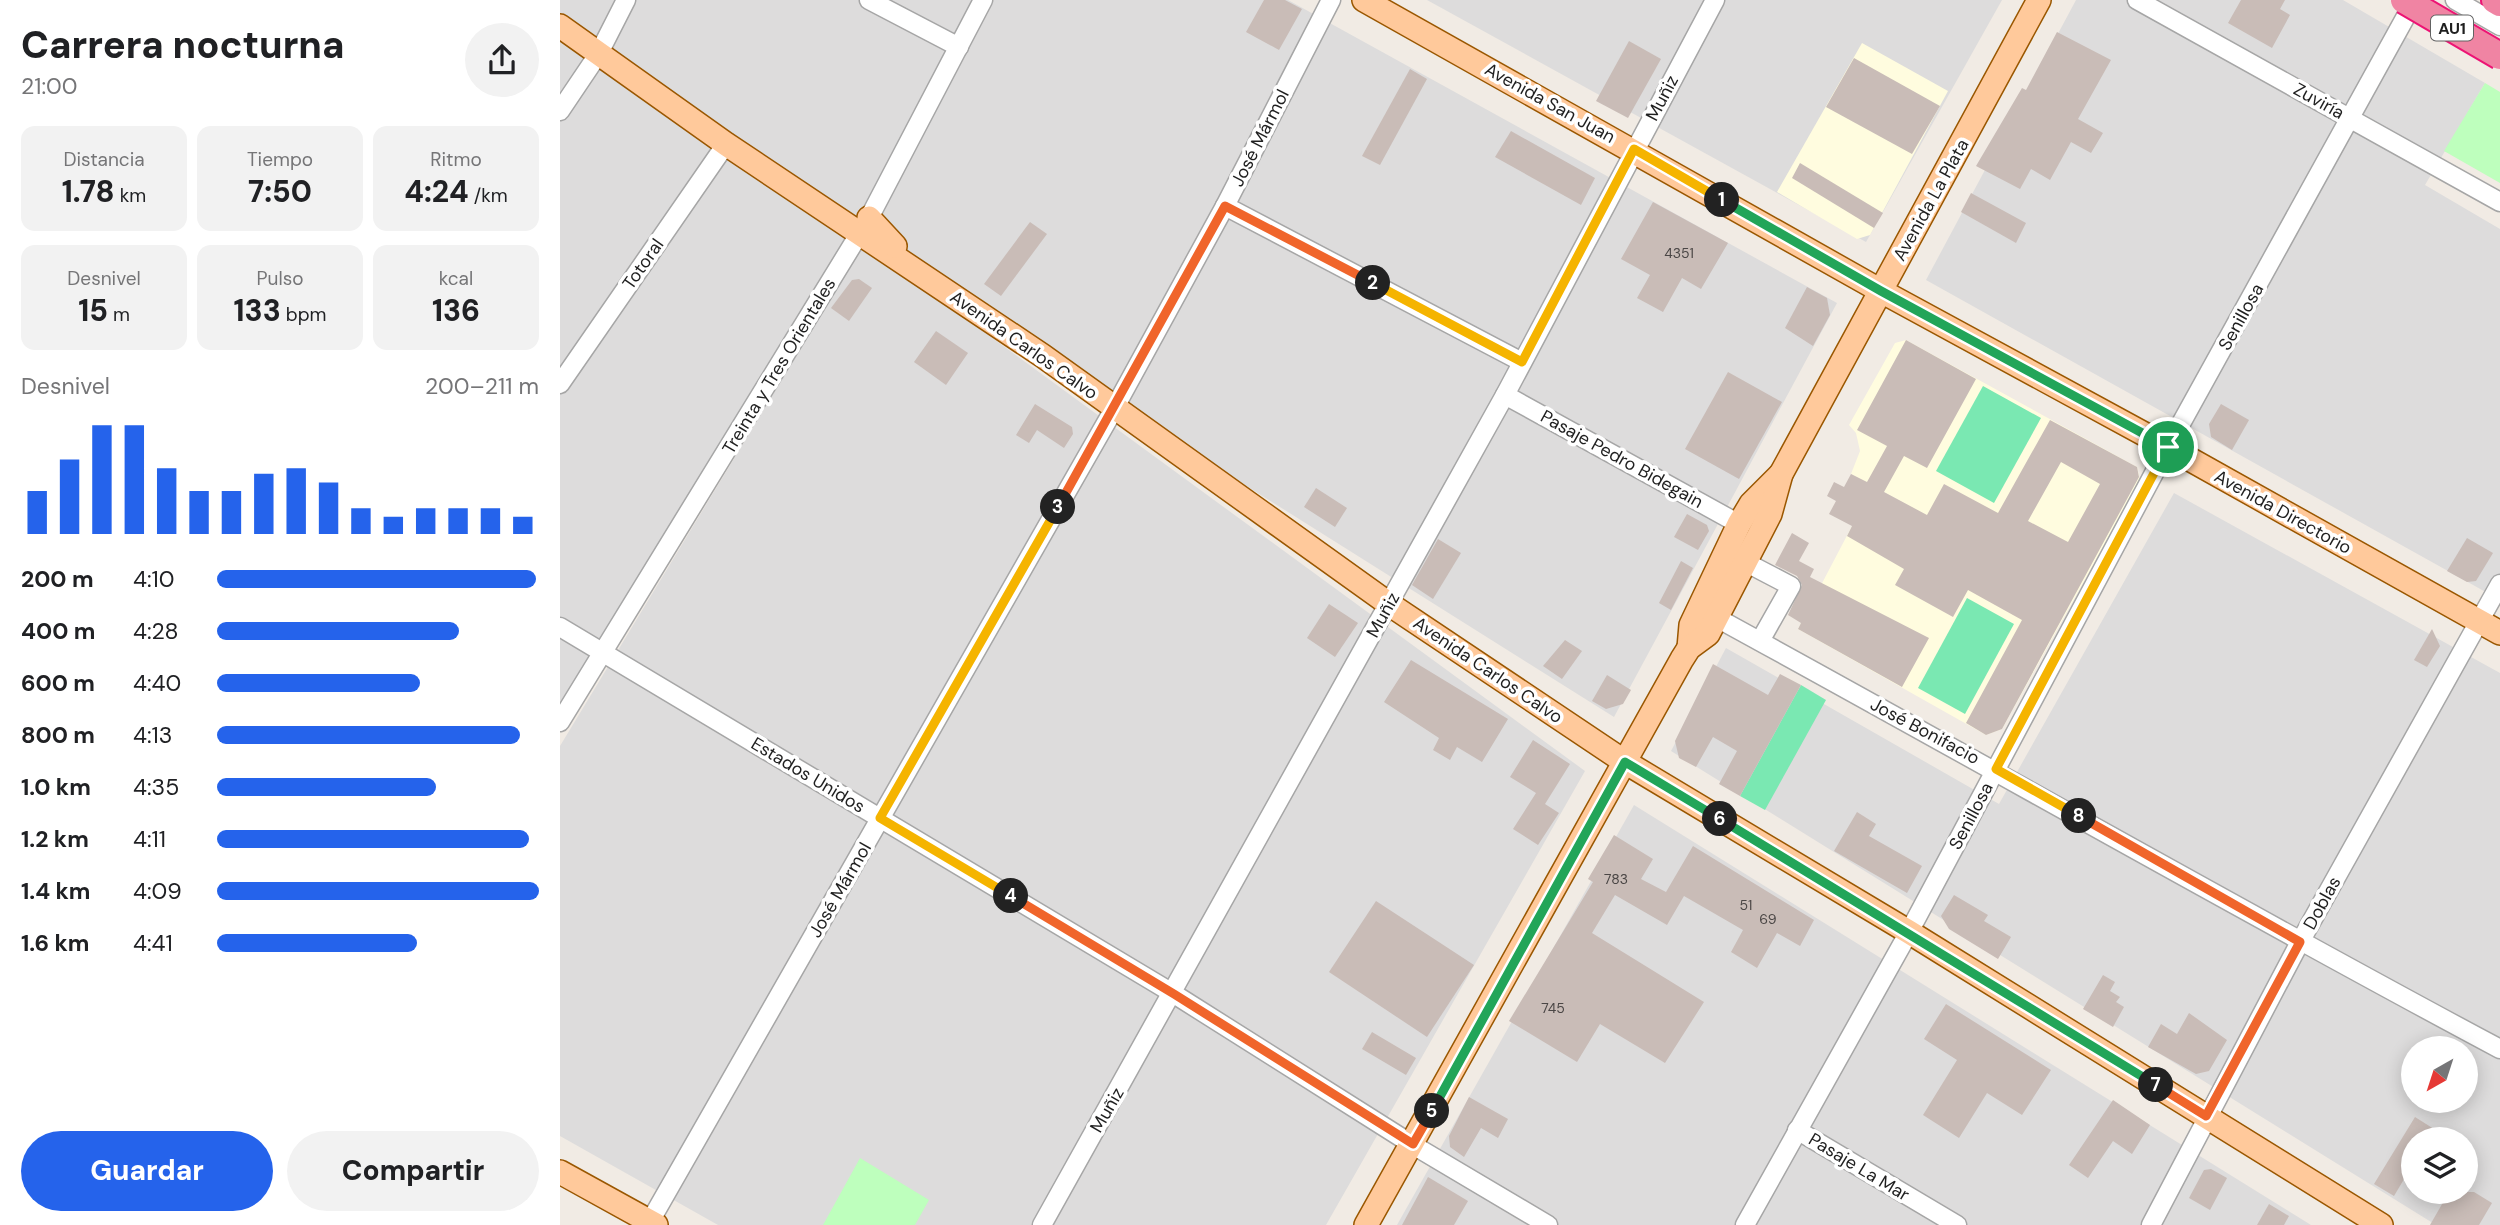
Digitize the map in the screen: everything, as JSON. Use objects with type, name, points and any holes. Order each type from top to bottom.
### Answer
[{"type":"highway","name":"AU1","points":[[2404,0],[2500,56]]},
{"type":"highway","points":[[2495,0],[2500,3]]},
{"type":"main road","name":"Avenida San Juan","points":[[1364,0],[1634,149],[1881,291]]},
{"type":"main road","name":"Avenida La Plata","points":[[1366,1225],[1689,648],[1708,634],[1717,618],[1770,514],[1781,474],[2039,0]]},
{"type":"main road","points":[[560,26],[726,144],[864,226]]},
{"type":"main road","name":"Avenida Carlos Calvo","points":[[864,226],[920,274],[1044,356],[1114,409],[1389,604],[1625,762],[1909,932],[2381,1225]]},
{"type":"main road","name":"Avenida Directorio","points":[[1881,291],[2168,447],[2490,628]]},
{"type":"main road","name":"Avenida La Plata","points":[[1689,648],[1691,625],[1735,532],[1751,503],[1781,474]]},
{"type":"main road","points":[[1717,618],[1710,614],[1710,606],[1732,561],[1735,532]]},
{"type":"main road","points":[[560,1172],[651,1224]]},
{"type":"street","points":[[560,111],[599,53],[626,0]]},
{"type":"street","points":[[869,0],[959,47]]},
{"type":"street","name":"Treinta y Tres Orientales","points":[[560,722],[605,654],[864,226],[983,0]]},
{"type":"street","name":"José Mármol","points":[[651,1224],[1114,409],[1225,206],[1331,0]]},
{"type":"street","name":"Muñiz","points":[[1042,1225],[1174,994],[1505,395],[1715,0]]},
{"type":"street","name":"Zuviría","points":[[2137,0],[2500,202]]},
{"type":"street","name":"Senillosa","points":[[1745,1225],[1909,932],[2168,447],[2415,0]]},
{"type":"street","points":[[2455,0],[2500,26]]},
{"type":"street","name":"Totoral","points":[[560,384],[726,144]]},
{"type":"street","points":[[1225,206],[1522,362]]},
{"type":"street","name":"Pasaje Pedro Bidegain","points":[[1505,395],[1735,532]]},
{"type":"street","points":[[1745,562],[1791,586],[1760,641]]},
{"type":"street","name":"Doblas","points":[[2151,1225],[2206,1116],[2300,942],[2490,628],[2500,584]]},
{"type":"street","name":"José Bonifacio","points":[[1717,618],[1996,769],[2300,942],[2500,1049]]},
{"type":"street","name":"Estados Unidos","points":[[560,627],[1174,994],[1548,1225]]},
{"type":"street","name":"Pasaje La Mar","points":[[1797,1130],[1956,1225]]},
{"type":"shaded area","points":[[560,0],[1288,0],[1837,303],[1614,717],[876,253],[1585,771],[1326,1225],[718,1225],[560,1136],[560,746],[850,267],[560,703]]},
{"type":"shaded area","points":[[1427,0],[2002,0],[1866,242]]},
{"type":"shaded area","points":[[2076,0],[2343,0],[2485,83],[2425,185],[2500,229],[2500,600],[1926,280]]},
{"type":"shaded area","points":[[1862,43],[1948,91],[1870,235],[1857,239],[1777,192]]},
{"type":"shaded area","points":[[1906,340],[2137,467],[2140,480],[2002,729],[1986,735],[1798,629],[1852,526],[1986,548],[1851,474],[1860,451],[1856,433],[1849,425],[1895,343]]},
{"type":"shaded area","points":[[2174,493],[2500,673],[2500,1225],[2436,1225],[2402,1204],[2478,1204],[2478,1127],[2401,1127],[2401,1203],[1671,751],[1726,648],[1999,804]]},
{"type":"shaded area","points":[[1634,805],[2311,1225],[1397,1225]]},
{"type":"green space","points":[[2485,83],[2500,92],[2500,183],[2444,151]]},
{"type":"green space","points":[[1983,386],[2041,418],[1994,503],[1936,471]]},
{"type":"green space","points":[[1967,598],[2014,624],[1965,714],[1918,688]]},
{"type":"green space","points":[[1801,685],[1826,700],[1765,810],[1740,796]]},
{"type":"green space","points":[[860,1158],[929,1200],[915,1225],[823,1225]]},
{"type":"building","points":[[1264,0],[1285,0],[1302,9],[1279,50],[1246,32]]},
{"type":"building","points":[[2241,0],[2285,0],[2280,9],[2290,15],[2272,48],[2228,23]]},
{"type":"building","points":[[2057,32],[2111,60],[2078,119],[2103,133],[2091,153],[2071,142],[2050,180],[2031,169],[2020,189],[1976,166],[2022,88],[2026,90]]},
{"type":"building","points":[[1629,41],[1661,59],[1628,118],[1596,101]]},
{"type":"building","points":[[1854,58],[1940,106],[1912,154],[1826,107]]},
{"type":"building","points":[[1410,69],[1427,79],[1380,165],[1362,156]]},
{"type":"building","points":[[1511,131],[1595,178],[1581,205],[1495,157]]},
{"type":"building","points":[[1800,163],[1883,213],[1874,228],[1792,178]]},
{"type":"building","points":[[1971,193],[2026,223],[2016,243],[1961,212]]},
{"type":"building","points":[[1653,202],[1728,243],[1701,289],[1682,278],[1663,312],[1637,298],[1650,275],[1621,259]]},
{"type":"building","points":[[1030,222],[1047,234],[1001,296],[984,284]]},
{"type":"building","points":[[859,279],[872,288],[849,321],[831,308],[852,280]]},
{"type":"building","points":[[1807,287],[1827,298],[1830,315],[1813,346],[1785,328]]},
{"type":"building","points":[[936,331],[968,353],[946,385],[914,362]]},
{"type":"building","points":[[1906,340],[1976,379],[1927,468],[1904,456],[1884,492],[1927,515],[1944,484],[1998,513],[2050,420],[2137,467],[2139,477],[2002,729],[1986,735],[1966,723],[2022,620],[1968,590],[1953,617],[1895,585],[1904,569],[1847,536],[1852,526],[1829,514],[1836,501],[1827,496],[1834,482],[1844,487],[1851,474],[1867,482],[1887,446],[1857,430]],"holes":[[[2061,462],[2100,484],[2068,542],[2028,521]]]},
{"type":"building","points":[[1728,372],[1782,402],[1739,479],[1685,449]]},
{"type":"building","points":[[1035,404],[1072,427],[1073,434],[1064,448],[1037,430],[1029,443],[1016,435]]},
{"type":"building","points":[[2221,404],[2249,420],[2232,450],[2211,437],[2209,424]]},
{"type":"building","points":[[1316,488],[1347,508],[1335,527],[1304,507]]},
{"type":"building","points":[[1687,514],[1707,525],[1709,531],[1698,550],[1674,537]]},
{"type":"building","points":[[1792,533],[1809,543],[1799,561],[1814,569],[1810,577],[1929,638],[1902,687],[1798,629],[1801,623],[1788,615],[1802,585],[1797,576],[1775,565]]},
{"type":"building","points":[[2467,538],[2493,553],[2476,581],[2467,582],[2447,571]]},
{"type":"building","points":[[1438,539],[1461,553],[1433,599],[1412,585]]},
{"type":"building","points":[[1681,561],[1693,568],[1671,610],[1659,603]]},
{"type":"building","points":[[1329,604],[1358,623],[1335,657],[1307,638]]},
{"type":"building","points":[[2432,629],[2440,646],[2427,667],[2414,660]]},
{"type":"building","points":[[1565,640],[1582,651],[1562,679],[1543,666]]},
{"type":"building","points":[[1411,660],[1508,719],[1482,762],[1457,747],[1450,760],[1433,750],[1439,738],[1384,702]]},
{"type":"building","points":[[1713,664],[1768,695],[1780,674],[1801,685],[1740,796],[1719,784],[1737,751],[1713,737],[1696,767],[1679,758],[1675,741]]},
{"type":"building","points":[[1607,675],[1631,690],[1623,704],[1606,709],[1592,701]]},
{"type":"building","points":[[1533,740],[1570,764],[1545,804],[1559,813],[1538,845],[1513,829],[1536,793],[1510,777]]},
{"type":"building","points":[[1857,812],[1876,824],[1869,836],[1922,866],[1907,893],[1834,851]]},
{"type":"building","points":[[1614,835],[1653,859],[1641,879],[1666,892],[1693,846],[1814,920],[1800,946],[1777,933],[1757,968],[1731,952],[1743,930],[1684,896],[1667,925],[1615,895],[1592,933],[1704,1002],[1665,1063],[1600,1024],[1577,1062],[1509,1021],[1593,882],[1588,879]]},
{"type":"building","points":[[1954,895],[1988,915],[1984,921],[2011,937],[1998,959],[1949,929],[1941,916]]},
{"type":"building","points":[[1376,901],[1474,965],[1427,1037],[1329,972]]},
{"type":"building","points":[[2103,975],[2115,982],[2110,991],[2120,997],[2116,1002],[2124,1007],[2113,1027],[2083,1009]]},
{"type":"building","points":[[1946,1004],[2051,1070],[2022,1115],[1987,1093],[1959,1138],[1923,1115],[1957,1060],[1924,1039]]},
{"type":"building","points":[[2189,1013],[2227,1040],[2209,1071],[2196,1074],[2148,1047],[2161,1024],[2177,1034]]},
{"type":"building","points":[[1372,1032],[1416,1058],[1406,1075],[1362,1049]]},
{"type":"building","points":[[1469,1097],[1508,1119],[1498,1138],[1481,1128],[1464,1157],[1450,1147],[1449,1136]]},
{"type":"building","points":[[2113,1100],[2150,1125],[2132,1154],[2113,1141],[2088,1178],[2069,1165]]},
{"type":"building","points":[[2415,1117],[2431,1127],[2409,1127]]},
{"type":"building","points":[[2401,1140],[2401,1184],[2394,1196],[2374,1184]]},
{"type":"building","points":[[2211,1169],[2227,1178],[2210,1210],[2189,1198],[2204,1170]]},
{"type":"building","points":[[1428,1177],[1468,1201],[1454,1225],[1402,1225]]},
{"type":"building","points":[[2478,1194],[2492,1203],[2479,1225],[2430,1225],[2442,1204],[2478,1204]]},
{"type":"building","points":[[2269,1204],[2289,1216],[2284,1225],[2257,1225]]},
{"type":"route","points":[[1634,149],[1881,291],[2168,447],[1996,769],[2300,942],[2206,1116],[1909,932],[1625,762],[1413,1144],[1174,994],[880,818],[1114,409],[1225,206],[1522,362],[1634,149]]}]
